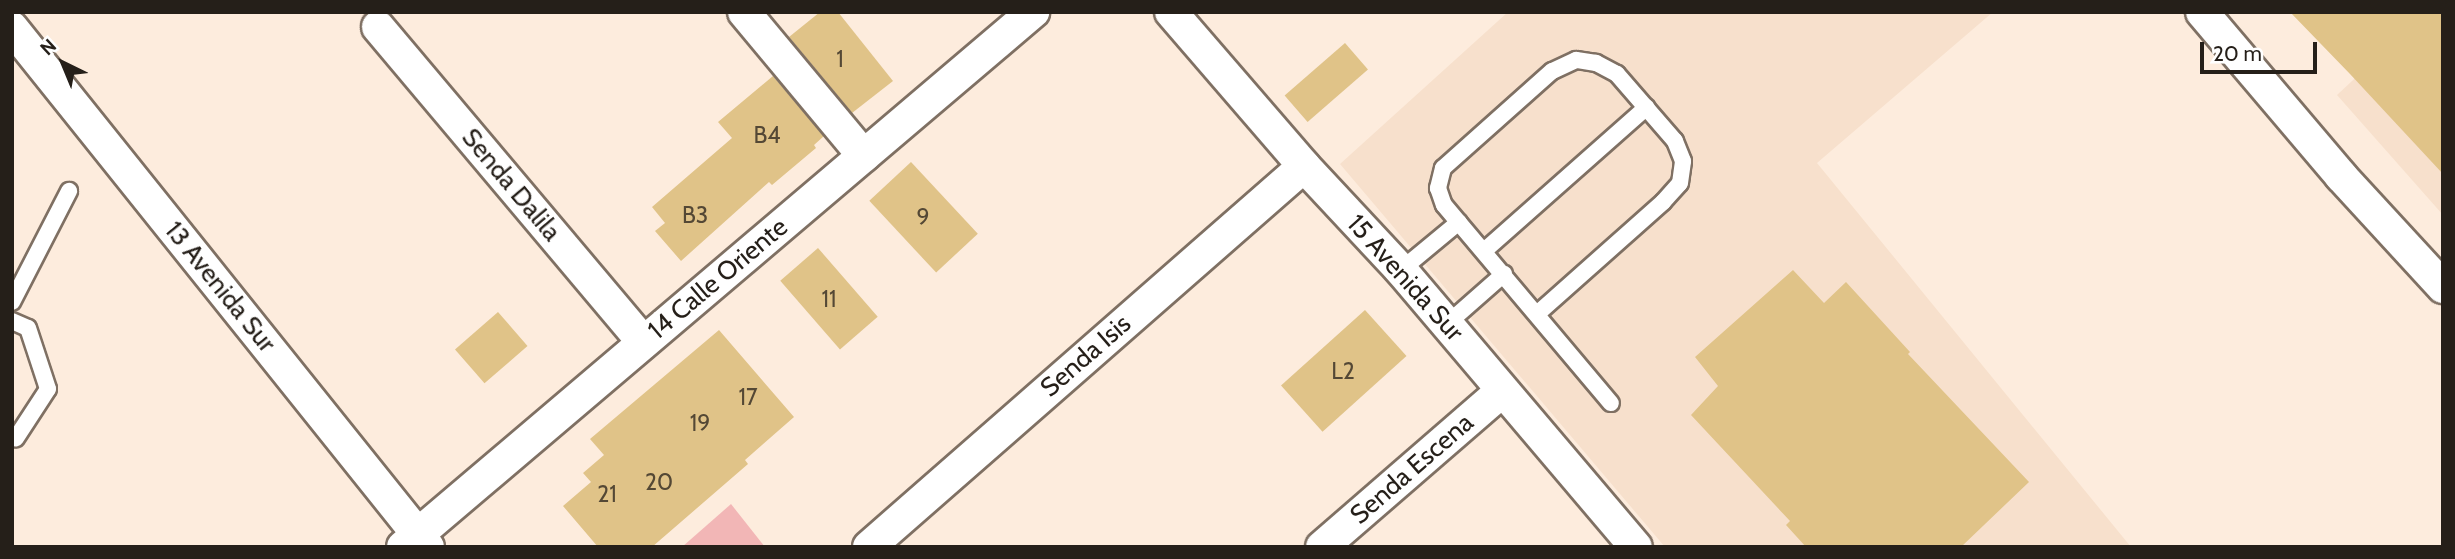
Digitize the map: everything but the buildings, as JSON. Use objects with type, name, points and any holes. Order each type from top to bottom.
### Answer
[{"type":"street","points":[[744,12],[864,156]]},
{"type":"street","name":"14 Calle Oriente","points":[[416,542],[643,342],[1033,12]]},
{"type":"street","name":"15 Avenida Sur","points":[[1171,12],[1304,166],[1401,270],[1636,547]]},
{"type":"street","points":[[2202,12],[2341,176],[2443,287]]},
{"type":"street","name":"Senda Dalila","points":[[378,27],[643,342]]},
{"type":"street","name":"13 Avenida Sur","points":[[12,28],[416,542]]},
{"type":"street","name":"Senda Isis","points":[[869,547],[1304,166]]},
{"type":"street","name":"Senda Escena","points":[[1322,547],[1502,391]]},
{"type":"lane","points":[[1537,314],[1663,202],[1679,183],[1683,162],[1675,141],[1617,74],[1596,63],[1576,60],[1552,71],[1443,168],[1438,188],[1444,205],[1611,403]]},
{"type":"lane","points":[[1484,251],[1647,107]]},
{"type":"lane","points":[[12,302],[69,191]]},
{"type":"lane","points":[[1401,270],[1459,222]]},
{"type":"lane","points":[[1447,324],[1504,274]]},
{"type":"lane","points":[[12,321],[28,328],[48,389],[16,438]]},
{"type":"shaded area","points":[[1508,12],[1993,12],[1817,163],[2131,547],[1665,547],[1340,164]]},
{"type":"shaded area","points":[[2426,12],[2443,12],[2443,215],[2337,95]]},
{"type":"shaded area","points":[[731,504],[765,547],[682,547]]}]
